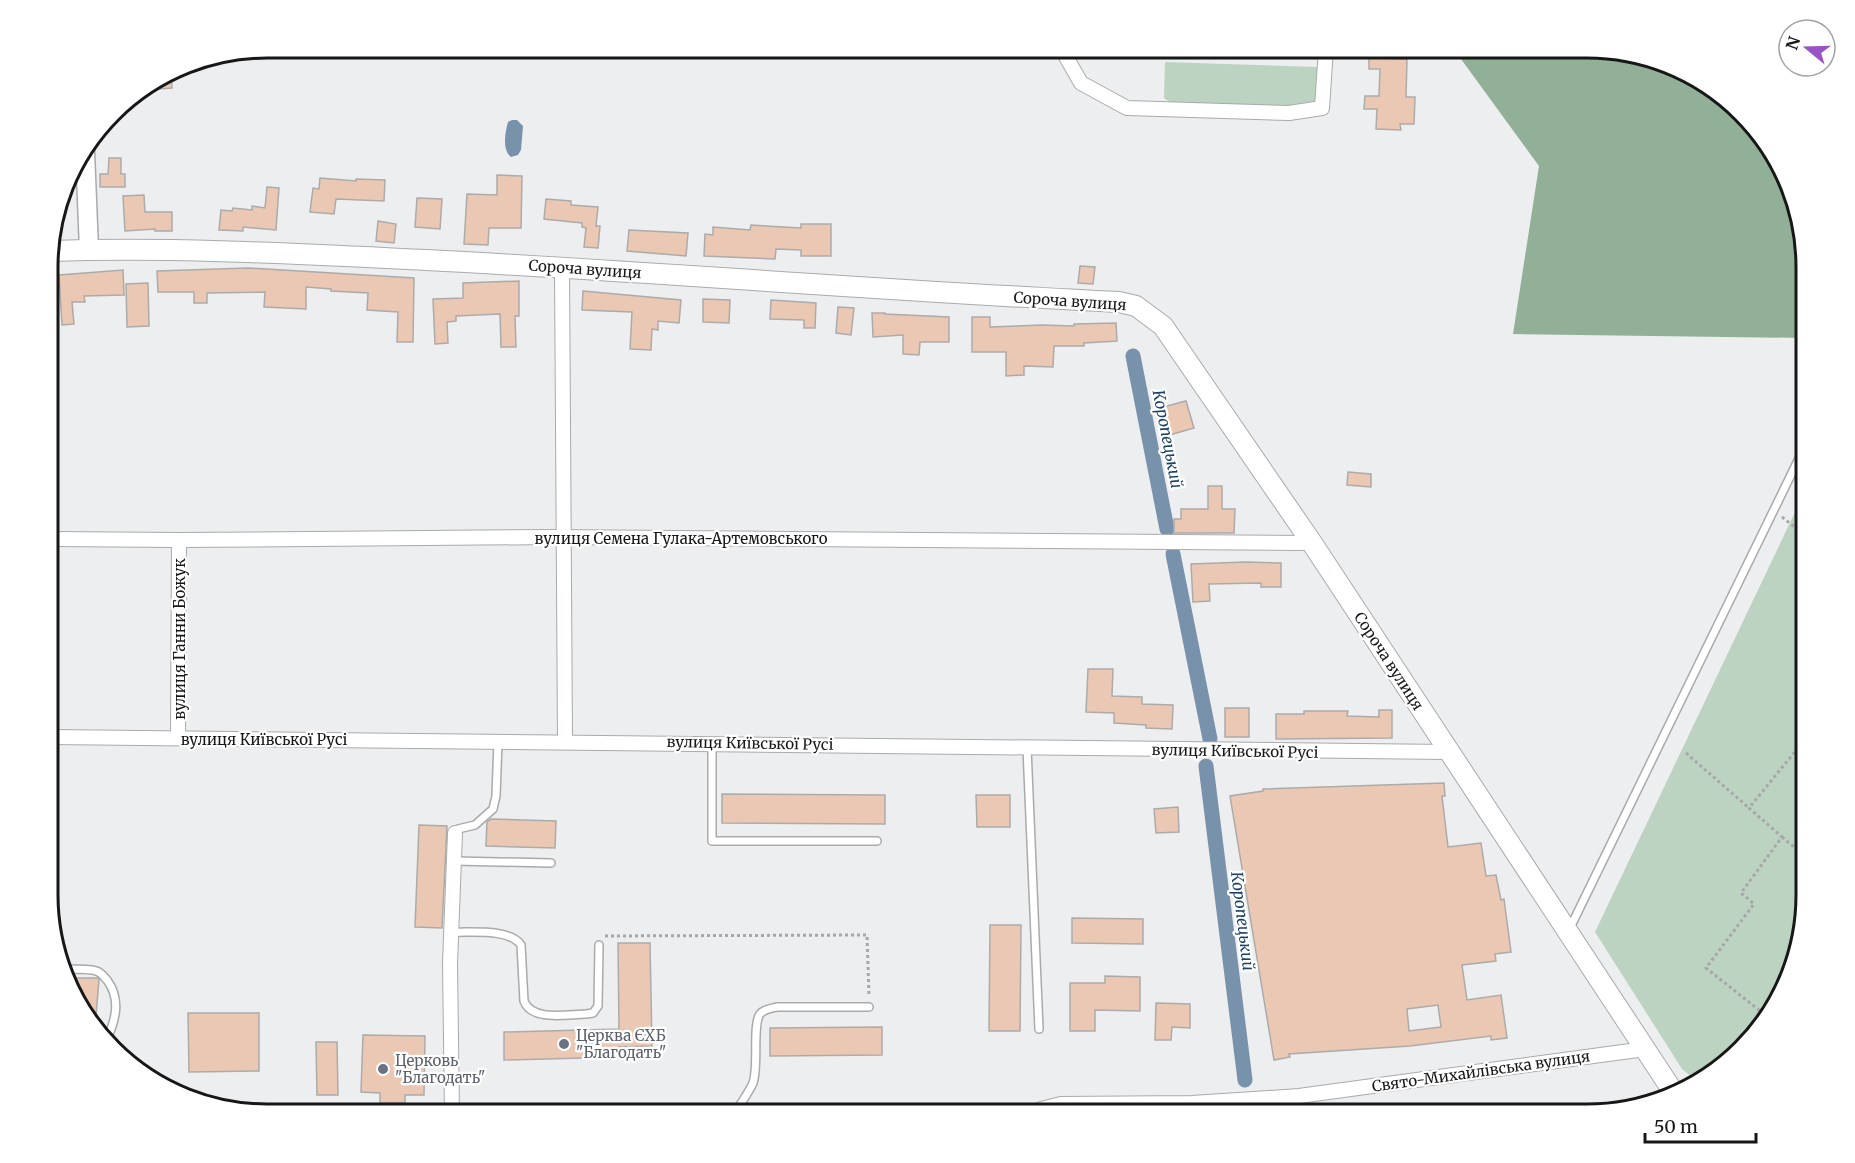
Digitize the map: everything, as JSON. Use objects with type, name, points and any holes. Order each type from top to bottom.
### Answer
[{"type":"main road","name":"Сороча вулиця","points":[[59,251],[220,250],[562,267],[1008,297],[1119,302],[1136,306],[1163,326],[1312,543],[1670,1087]]},
{"type":"street","points":[[1067,58],[1081,82],[1127,108],[1289,113],[1322,108],[1325,58]]},
{"type":"street","points":[[86,164],[89,250]]},
{"type":"street","points":[[562,267],[566,741]]},
{"type":"street","name":"вулиця Семена Гулака-Артемовського","points":[[58,539],[564,537],[1312,543]]},
{"type":"street","name":"вулиця Ганни Божук","points":[[178,738],[179,540]]},
{"type":"street","name":"вулиця Київської Русі","points":[[58,736],[1449,752]]},
{"type":"street","points":[[452,1104],[451,932],[455,833]]},
{"type":"street","name":"Свято-Михайлівська вулиця","points":[[1061,1104],[1192,1103],[1299,1096],[1645,1049]]},
{"type":"lane","points":[[1568,932],[1796,465]]},
{"type":"lane","points":[[455,833],[458,829],[476,825],[493,808],[496,796],[498,741]]},
{"type":"lane","points":[[712,742],[712,841],[877,841]]},
{"type":"lane","points":[[1027,748],[1039,1029]]},
{"type":"lane","points":[[454,861],[551,863]]},
{"type":"lane","points":[[451,932],[502,934],[517,939],[521,945],[524,1001],[532,1012],[541,1014],[593,1013],[598,1006],[599,945]]},
{"type":"lane","points":[[72,969],[94,970],[101,973],[110,984],[116,999],[116,1014],[110,1032]]},
{"type":"lane","points":[[740,1104],[753,1083],[756,1070],[757,1021],[760,1013],[777,1007],[869,1007]]},
{"type":"path","points":[[1774,510],[1796,528]]},
{"type":"path","points":[[1749,808],[1796,750]]},
{"type":"path","points":[[1686,753],[1796,849]]},
{"type":"path","points":[[1761,1012],[1706,968],[1754,904],[1741,893],[1782,837]]},
{"type":"path","points":[[599,945],[604,936],[867,935],[869,1007]]},
{"type":"green space","points":[[1460,58],[1615,60],[1667,74],[1704,94],[1725,110],[1753,140],[1781,188],[1792,227],[1796,254],[1796,338],[1513,334],[1539,166]]},
{"type":"green space","points":[[1165,62],[1317,67],[1315,101],[1286,106],[1171,103],[1164,98]]},
{"type":"green space","points":[[1796,510],[1796,909],[1785,963],[1775,988],[1745,1033],[1725,1053],[1691,1076],[1682,1069],[1595,932]]},
{"type":"water","points":[[517,120],[523,126],[521,150],[518,155],[511,157],[506,150],[505,141],[508,122]]},
{"type":"building","points":[[1369,58],[1407,59],[1406,97],[1415,97],[1414,124],[1400,124],[1401,130],[1376,129],[1377,109],[1364,109],[1365,96],[1379,96],[1380,69],[1369,69]]},
{"type":"building","points":[[172,83],[172,88],[160,89]]},
{"type":"building","points":[[109,158],[121,158],[121,174],[125,174],[125,187],[100,187],[100,174],[108,174]]},
{"type":"building","points":[[497,175],[522,176],[521,228],[489,228],[488,245],[464,244],[467,194],[497,195]]},
{"type":"building","points":[[320,178],[356,181],[356,179],[385,180],[384,201],[336,199],[334,214],[310,212],[313,188],[319,189]]},
{"type":"building","points":[[267,187],[279,188],[276,230],[243,227],[243,231],[219,230],[221,210],[232,211],[233,208],[252,210],[252,206],[265,208]]},
{"type":"building","points":[[144,195],[145,212],[172,212],[172,231],[155,231],[155,229],[125,231],[123,196]]},
{"type":"building","points":[[417,198],[442,199],[440,229],[415,227]]},
{"type":"building","points":[[546,199],[571,201],[571,205],[598,207],[596,226],[600,226],[598,248],[584,247],[586,228],[582,227],[582,223],[544,219]]},
{"type":"building","points":[[378,221],[396,224],[394,243],[376,241]]},
{"type":"building","points":[[801,224],[831,224],[831,256],[801,256],[801,250],[776,249],[775,259],[704,256],[705,234],[713,235],[713,227],[750,230],[751,225],[801,228]]},
{"type":"building","points":[[629,230],[688,233],[686,256],[627,251]]},
{"type":"building","points":[[1080,266],[1095,267],[1093,284],[1078,283]]},
{"type":"building","points":[[248,268],[414,278],[413,342],[397,342],[398,312],[367,310],[368,293],[306,287],[306,309],[264,307],[265,292],[207,293],[207,303],[194,303],[194,292],[158,292],[157,271]]},
{"type":"building","points":[[123,270],[124,295],[84,296],[85,302],[72,302],[74,324],[62,325],[59,275]]},
{"type":"building","points":[[519,281],[519,316],[515,316],[516,347],[501,347],[500,314],[456,316],[456,321],[447,322],[448,343],[435,344],[433,299],[463,298],[463,283]]},
{"type":"building","points":[[148,283],[149,326],[127,327],[126,284]]},
{"type":"building","points":[[583,291],[681,300],[679,323],[658,321],[658,330],[652,329],[651,350],[630,349],[632,312],[582,310]]},
{"type":"building","points":[[703,299],[730,300],[729,323],[703,322]]},
{"type":"building","points":[[771,300],[816,303],[815,328],[804,328],[804,320],[770,319]]},
{"type":"building","points":[[838,307],[854,308],[851,335],[836,333]]},
{"type":"building","points":[[872,313],[949,317],[949,342],[920,342],[919,355],[903,354],[903,335],[873,337]]},
{"type":"building","points":[[972,317],[990,317],[990,327],[1116,323],[1117,341],[1084,343],[1084,346],[1054,346],[1053,367],[1024,366],[1024,375],[1006,376],[1006,352],[972,352]]},
{"type":"building","points":[[1186,401],[1194,428],[1166,436],[1163,422],[1167,421],[1163,407]]},
{"type":"building","points":[[1348,472],[1371,474],[1371,487],[1347,485]]},
{"type":"building","points":[[1208,486],[1222,486],[1222,509],[1235,509],[1234,533],[1174,533],[1174,519],[1181,519],[1181,509],[1208,509]]},
{"type":"building","points":[[1281,563],[1281,587],[1261,587],[1261,583],[1209,584],[1210,601],[1193,602],[1191,564]]},
{"type":"building","points":[[1088,669],[1113,669],[1112,696],[1142,697],[1142,704],[1173,705],[1172,729],[1114,723],[1114,713],[1086,712]]},
{"type":"building","points":[[1225,708],[1249,708],[1249,737],[1225,737]]},
{"type":"building","points":[[1379,710],[1392,710],[1392,738],[1276,739],[1276,714],[1304,714],[1304,711],[1348,711],[1347,716],[1379,717]]},
{"type":"building","points":[[1444,783],[1445,796],[1442,796],[1448,847],[1481,843],[1486,876],[1496,875],[1501,900],[1504,899],[1511,952],[1495,954],[1496,961],[1462,965],[1467,1000],[1501,995],[1507,1038],[1491,1040],[1491,1036],[1410,1046],[1289,1054],[1290,1057],[1274,1060],[1230,796],[1263,791],[1263,789]],"holes":[[[1438,1005],[1441,1027],[1409,1031],[1407,1009]]]},
{"type":"building","points":[[722,794],[885,795],[885,824],[722,823]]},
{"type":"building","points":[[976,795],[1010,795],[1010,827],[977,827]]},
{"type":"building","points":[[1178,807],[1179,832],[1156,833],[1154,809]]},
{"type":"building","points":[[491,819],[556,821],[555,848],[486,846],[487,822]]},
{"type":"building","points":[[419,825],[447,826],[442,928],[415,927]]},
{"type":"building","points":[[1072,918],[1143,919],[1143,944],[1072,943]]},
{"type":"building","points":[[990,925],[1021,925],[1020,1031],[989,1031]]},
{"type":"building","points":[[618,943],[650,943],[652,1046],[619,1047],[620,1057],[504,1060],[504,1032],[619,1029]]},
{"type":"building","points":[[1105,976],[1140,977],[1140,1011],[1095,1010],[1095,1031],[1070,1031],[1070,983],[1105,983]]},
{"type":"building","points":[[76,978],[98,978],[96,1015]]},
{"type":"building","points":[[1156,1003],[1190,1004],[1190,1028],[1172,1027],[1171,1040],[1155,1040]]},
{"type":"building","points":[[188,1013],[259,1013],[259,1071],[189,1072]]},
{"type":"building","points":[[882,1027],[882,1055],[770,1056],[770,1028]]},
{"type":"building","points":[[363,1035],[425,1036],[424,1095],[405,1095],[405,1103],[380,1103],[380,1093],[361,1092]]},
{"type":"building","points":[[316,1042],[337,1042],[338,1095],[317,1095]]},
{"type":"waterway","name":"Коропецький","points":[[1133,356],[1167,529]]},
{"type":"waterway","name":"Коропецький","points":[[1173,554],[1210,739]]},
{"type":"waterway","name":"Коропецький","points":[[1206,766],[1245,1080]]},
{"type":"place","name":"Церква ЄХБ \"Благодать\"","points":[[564,1044]]},
{"type":"place","name":"Церковь \"Благодать\"","points":[[383,1069]]}]
